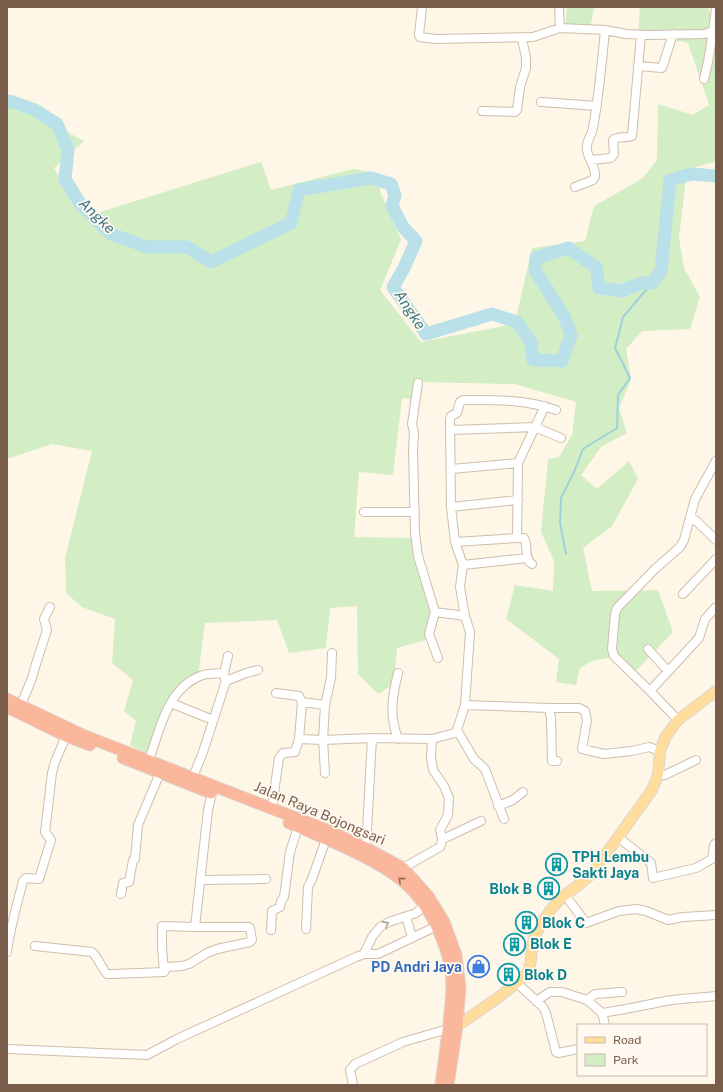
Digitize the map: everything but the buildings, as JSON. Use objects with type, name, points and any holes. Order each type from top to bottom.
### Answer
[{"type":"highway","name":"Jalan Raya Bojongsari","points":[[7,699],[20,709],[66,736],[160,773],[191,781]]},
{"type":"highway","name":"Jalan Raya Bojongsari","points":[[7,707],[20,709],[85,736],[149,760],[191,781],[298,826],[357,853],[393,873],[410,887],[425,905],[437,926],[446,948],[451,972],[452,1028],[448,1085]]},
{"type":"highway","name":"Jalan Raya Bojongsari","points":[[212,790],[272,807],[366,848],[403,868],[428,896],[444,922],[453,944],[459,973],[460,987],[440,1085]]},
{"type":"main road","points":[[452,1028],[499,997],[517,983],[529,970],[531,946],[546,916],[564,895],[588,878],[619,838],[652,790],[658,775],[660,751],[666,736],[678,720],[716,691]]},
{"type":"street","points":[[422,7],[419,32],[420,37],[436,39],[522,38],[533,37],[560,28],[605,30],[641,35],[706,34],[712,31]]},
{"type":"street","points":[[558,7],[560,28]]},
{"type":"street","points":[[704,79],[716,13]]},
{"type":"street","points":[[575,187],[593,180],[596,171],[587,155],[587,144],[593,131],[597,106],[605,30]]},
{"type":"street","points":[[638,66],[662,68],[664,66],[673,34]]},
{"type":"street","points":[[591,160],[612,158],[614,154],[613,140],[617,137],[632,136],[641,35]]},
{"type":"street","points":[[482,111],[515,112],[517,110],[520,87],[526,68],[526,58],[522,38]]},
{"type":"street","points":[[541,102],[597,106]]},
{"type":"street","points":[[418,383],[412,424],[414,432],[412,451],[415,533],[418,556],[435,612],[429,634],[438,658]]},
{"type":"street","points":[[299,739],[432,739],[455,733],[464,705],[470,632],[465,616],[460,588],[463,565],[455,542],[451,507],[451,416],[457,413],[460,402],[463,400],[504,400],[545,406],[556,410]]},
{"type":"street","points":[[517,538],[518,463],[545,406]]},
{"type":"street","points":[[450,430],[535,427],[561,438]]},
{"type":"street","points":[[678,720],[613,654],[612,649],[615,614],[621,603],[655,569],[680,547],[684,540],[691,516],[694,499],[716,461]]},
{"type":"street","points":[[451,469],[518,463]]},
{"type":"street","points":[[451,507],[518,500]]},
{"type":"street","points":[[364,512],[415,512]]},
{"type":"street","points":[[691,516],[716,540]]},
{"type":"street","points":[[455,542],[517,538],[524,538],[526,541],[530,561],[463,565]]},
{"type":"street","points":[[683,594],[716,559]]},
{"type":"street","points":[[20,709],[32,678],[47,630],[44,619],[50,607]]},
{"type":"street","points":[[650,691],[699,638],[705,619],[716,607]]},
{"type":"street","points":[[435,612],[465,616]]},
{"type":"street","points":[[648,649],[668,671]]},
{"type":"street","points":[[325,774],[323,740],[325,705],[331,678],[332,653]]},
{"type":"street","points":[[191,781],[203,752],[213,720],[225,677],[228,656]]},
{"type":"street","points":[[149,760],[174,695],[180,688],[203,675],[225,677],[258,670]]},
{"type":"street","points":[[398,673],[392,698],[392,719],[398,739]]},
{"type":"street","points":[[272,807],[279,758],[283,752],[295,752],[299,739],[302,702],[299,696],[276,693]]},
{"type":"street","points":[[302,702],[325,705]]},
{"type":"street","points":[[171,703],[213,720]]},
{"type":"street","points":[[464,705],[579,708],[585,710],[587,720],[582,749],[604,754],[632,751],[649,747],[660,751]]},
{"type":"street","points":[[549,708],[551,718],[552,761],[557,761]]},
{"type":"street","points":[[457,730],[474,758],[485,769],[504,819]]},
{"type":"street","points":[[7,952],[9,928],[16,913],[22,881],[26,878],[39,879],[51,840],[45,832],[52,772],[66,736]]},
{"type":"street","points":[[366,848],[372,738]]},
{"type":"street","points":[[403,868],[440,847],[443,839],[440,830],[448,816],[449,798],[444,786],[433,770],[431,757],[432,739]]},
{"type":"street","points":[[658,775],[665,775],[696,760]]},
{"type":"street","points":[[122,894],[123,883],[129,882],[133,860],[135,859],[138,825],[160,773]]},
{"type":"street","points":[[195,927],[208,810],[212,790]]},
{"type":"street","points":[[498,806],[513,800],[523,792]]},
{"type":"street","points":[[443,839],[481,821]]},
{"type":"street","points":[[271,930],[272,911],[280,907],[281,901],[284,897],[290,852],[298,826]]},
{"type":"street","points":[[619,838],[651,863],[653,878],[696,868],[714,862],[714,845],[716,843]]},
{"type":"street","points":[[306,929],[308,887],[326,839]]},
{"type":"street","points":[[201,880],[266,879]]},
{"type":"street","points":[[564,895],[586,923],[619,911],[636,909],[646,911],[668,920],[716,915]]},
{"type":"street","points":[[364,954],[372,937],[380,927],[389,922],[416,913],[425,905]]},
{"type":"street","points":[[406,917],[412,937]]},
{"type":"street","points":[[162,926],[250,928],[252,940],[250,942],[216,949],[190,964],[167,967],[164,972],[162,926]]},
{"type":"street","points":[[7,1049],[147,1055],[177,1039],[364,954],[378,954],[437,926]]},
{"type":"street","points":[[35,946],[92,952],[99,959],[102,969],[107,974],[164,972]]},
{"type":"street","points":[[517,983],[543,1008],[546,1013],[556,1052],[558,1053],[577,1049]]},
{"type":"street","points":[[536,1001],[545,994],[555,992],[562,992],[587,1000],[602,1013],[605,1024]]},
{"type":"street","points":[[587,1000],[595,994],[622,992]]},
{"type":"street","points":[[602,1013],[674,1000],[716,996]]},
{"type":"street","points":[[353,1085],[350,1070],[355,1064],[403,1042],[452,1028]]},
{"type":"green space","points":[[567,7],[594,7],[589,35],[565,30]]},
{"type":"green space","points":[[640,7],[708,7],[716,29],[716,161],[687,170],[679,238],[684,268],[700,297],[690,329],[642,331],[626,349],[631,380],[619,408],[627,433],[602,446],[581,475],[597,489],[629,461],[638,479],[612,526],[583,548],[592,591],[658,590],[673,632],[634,673],[614,657],[592,661],[580,668],[576,685],[556,682],[559,659],[506,619],[515,585],[553,591],[554,561],[541,532],[548,459],[559,457],[572,435],[576,402],[515,384],[418,382],[417,400],[402,398],[393,475],[359,472],[354,537],[412,538],[433,611],[429,639],[397,648],[394,684],[378,694],[358,674],[357,606],[330,608],[326,648],[289,653],[277,620],[205,623],[197,684],[176,696],[153,757],[130,745],[136,721],[124,711],[133,680],[112,663],[115,619],[82,607],[66,593],[65,558],[92,451],[52,444],[7,459],[7,101],[10,100],[84,141],[54,168],[84,217],[261,162],[271,190],[353,169],[378,173],[380,191],[401,240],[380,290],[421,342],[504,326],[517,314],[532,248],[585,241],[594,206],[642,179],[657,160],[658,104],[693,115],[709,105],[688,43],[638,34]]},
{"type":"waterway","name":"Angke","points":[[7,101],[35,110],[57,124],[68,149],[65,179],[81,205],[111,234],[147,247],[187,247],[211,262],[291,223],[299,190],[371,178],[391,184],[395,195],[392,206],[403,227],[416,241],[404,268],[393,287],[426,334],[492,314],[517,322],[531,342],[533,360],[562,361],[571,335],[565,318],[535,270],[536,258],[568,248],[596,267],[599,288],[622,291],[641,283],[652,283],[661,271],[670,180],[692,174],[716,176]]},
{"type":"waterway","points":[[566,554],[560,523],[561,498],[574,472],[583,449],[617,428],[618,395],[630,378],[615,348],[623,317],[652,283]]},
{"type":"place","name":"TPH Lembu Sakti Jaya","points":[[557,865]]},
{"type":"place","name":"Blok B","points":[[548,889]]},
{"type":"place","name":"Blok C","points":[[526,923]]},
{"type":"place","name":"Blok E","points":[[515,944]]},
{"type":"place","name":"PD Andri Jaya","points":[[478,967]]},
{"type":"place","name":"Blok D","points":[[509,975]]}]
